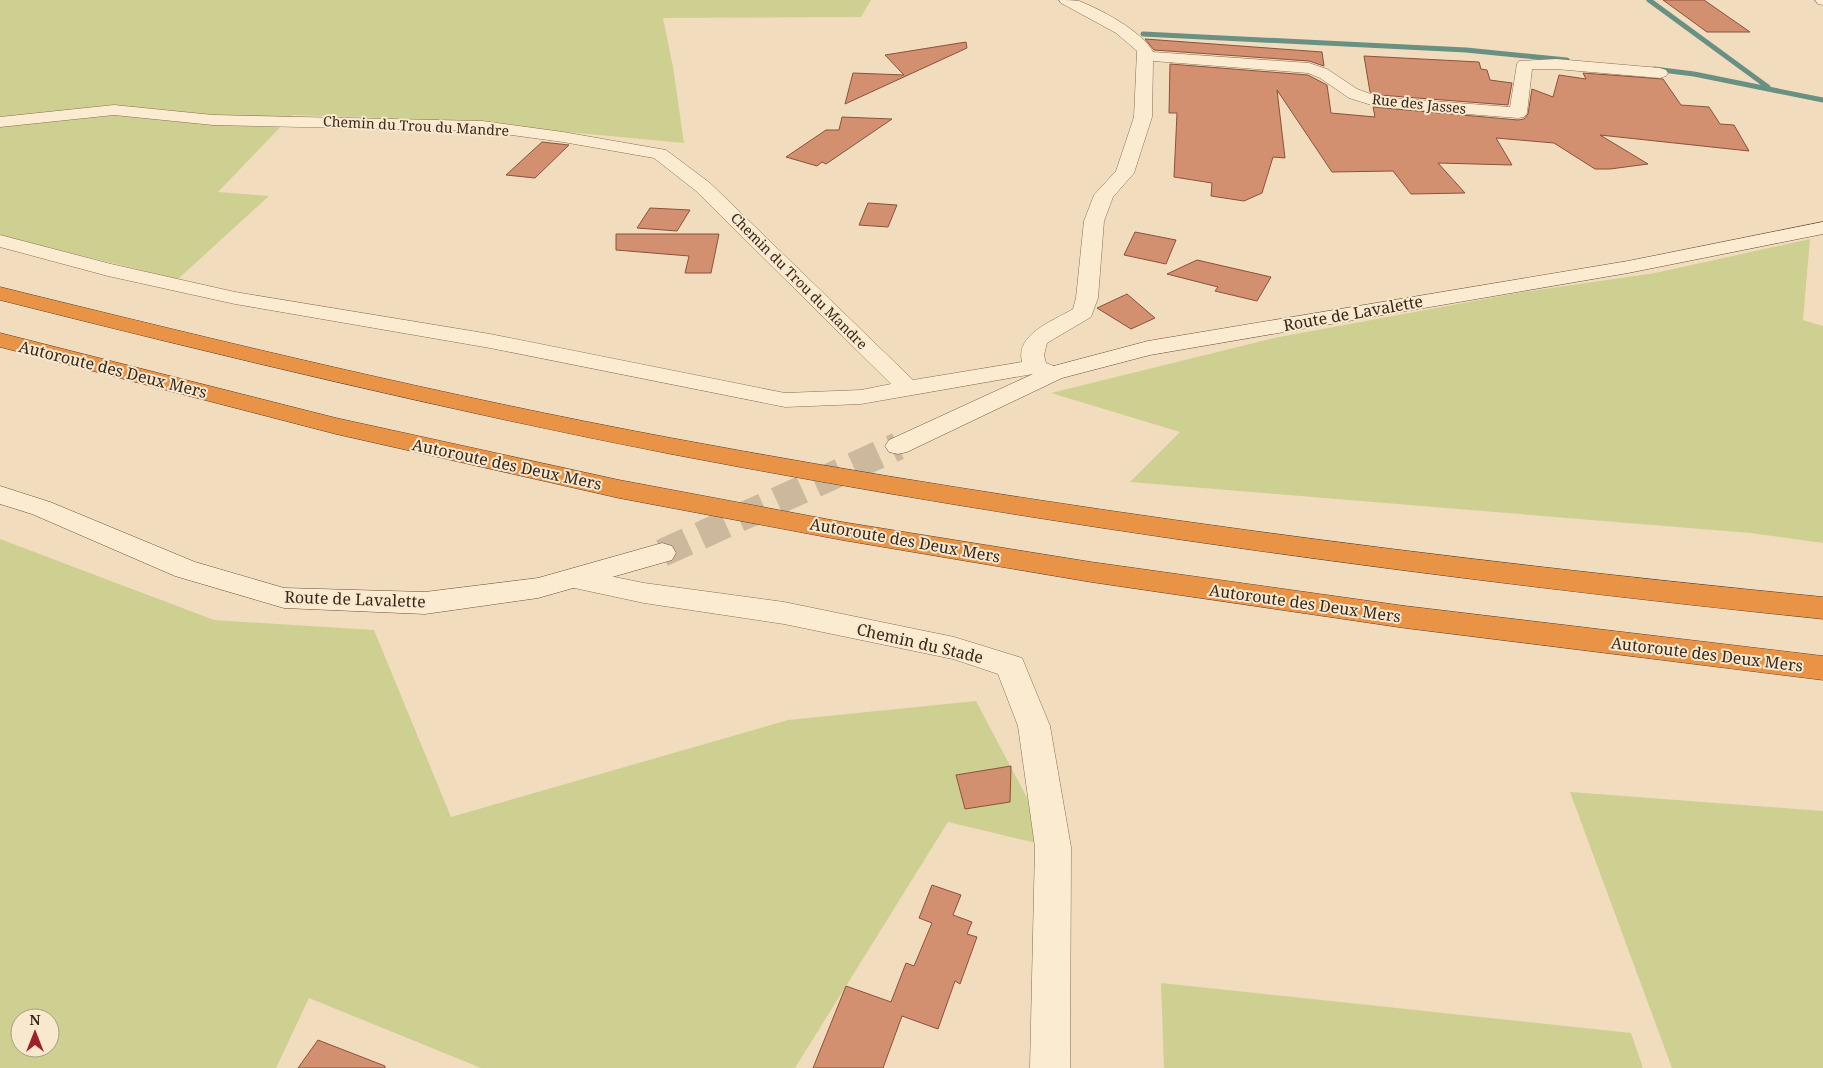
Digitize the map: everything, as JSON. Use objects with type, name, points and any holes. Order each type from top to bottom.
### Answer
[{"type":"highway","points":[[0,293],[385,386],[670,446],[874,482],[1108,520],[1390,559],[1823,608]]},
{"type":"highway","name":"Autoroute des Deux Mers","points":[[0,340],[336,426],[619,488],[832,529],[1091,572],[1405,618],[1823,668]]},
{"type":"street","points":[[1044,370],[1032,355],[1038,340],[1083,312],[1087,298],[1094,221],[1104,195],[1125,173],[1143,117],[1143,46],[1135,39],[1066,0]]},
{"type":"street","name":"Rue des Jasses","points":[[1144,56],[1309,68],[1325,73],[1362,98],[1378,102],[1518,113],[1525,64],[1556,64],[1660,73]]},
{"type":"street","name":"Chemin du Trou du Mandre","points":[[0,122],[114,110],[213,120],[482,126],[563,137],[660,154],[703,186],[908,388]]},
{"type":"street","name":"Route de Lavalette","points":[[898,446],[1044,370],[1148,348],[1628,267],[1823,228]]},
{"type":"street","points":[[0,241],[108,270],[235,298],[490,341],[785,400],[861,397],[908,388],[1044,370]]},
{"type":"street","name":"Route de Lavalette","points":[[0,495],[41,508],[185,569],[284,598],[425,603],[538,588],[662,553]]},
{"type":"street","name":"Chemin du Stade","points":[[575,579],[644,593],[803,617],[954,648],[1011,666],[1034,726],[1053,847],[1050,1068]]},
{"type":"green space","points":[[0,0],[871,0],[861,17],[663,18],[673,67],[684,143],[439,120],[292,115],[218,192],[269,196],[178,279],[0,236]]},
{"type":"green space","points":[[1810,239],[1803,320],[1823,326],[1823,543],[1750,533],[1130,482],[1180,432],[1051,393],[1274,338],[1517,293],[1655,273]]},
{"type":"green space","points":[[0,539],[214,620],[374,630],[451,817],[788,720],[976,701],[1053,847],[948,822],[795,1068],[481,1068],[309,998],[276,1068],[0,1068]]},
{"type":"green space","points":[[1570,792],[1823,811],[1823,1068],[1672,1068]]},
{"type":"green space","points":[[1161,983],[1631,1033],[1643,1068],[1164,1068]]},
{"type":"building","points":[[1663,0],[1704,0],[1750,32],[1707,32]]},
{"type":"building","points":[[1145,39],[1322,52],[1324,66],[1309,61],[1154,50]]},
{"type":"building","points":[[966,42],[967,48],[845,104],[853,73],[904,75],[885,55]]},
{"type":"building","points":[[1364,56],[1479,62],[1481,69],[1487,70],[1490,80],[1512,83],[1508,105],[1379,95],[1370,92]]},
{"type":"building","points":[[1170,64],[1308,75],[1327,85],[1331,113],[1375,117],[1373,107],[1518,120],[1524,119],[1528,114],[1532,89],[1553,97],[1559,75],[1586,79],[1583,73],[1663,79],[1681,105],[1709,107],[1720,124],[1734,125],[1749,151],[1600,135],[1648,164],[1595,169],[1554,143],[1496,138],[1512,165],[1438,163],[1465,193],[1411,194],[1393,171],[1332,172],[1277,90],[1285,158],[1273,157],[1262,193],[1244,201],[1211,196],[1212,183],[1174,177],[1177,113],[1169,113]]},
{"type":"building","points":[[842,117],[892,119],[826,164],[822,162],[817,166],[786,157],[826,130],[839,130]]},
{"type":"building","points":[[542,142],[569,145],[535,178],[506,175]]},
{"type":"building","points":[[868,203],[897,205],[888,227],[859,225]]},
{"type":"building","points":[[650,208],[690,210],[677,231],[637,228]]},
{"type":"building","points":[[1135,232],[1176,240],[1166,264],[1124,255]]},
{"type":"building","points":[[616,234],[719,234],[711,273],[685,273],[689,256],[616,250]]},
{"type":"building","points":[[1197,260],[1271,277],[1257,301],[1215,291],[1218,287],[1167,274]]},
{"type":"building","points":[[1127,294],[1155,318],[1131,329],[1097,308]]},
{"type":"building","points":[[1011,766],[1010,802],[965,809],[956,775]]},
{"type":"building","points":[[932,885],[961,895],[953,915],[972,922],[967,934],[977,937],[960,984],[955,981],[938,1029],[902,1016],[883,1068],[813,1068],[846,986],[891,1002],[906,963],[914,966],[932,923],[919,918]]},
{"type":"building","points":[[318,1040],[385,1066],[385,1068],[298,1068]]},
{"type":"waterway","points":[[1649,0],[1768,87]]},
{"type":"waterway","points":[[1143,34],[1466,50],[1567,60]]},
{"type":"waterway","points":[[1654,69],[1694,74],[1823,100]]},
{"type":"tunnel","points":[[662,553],[898,446]]}]
